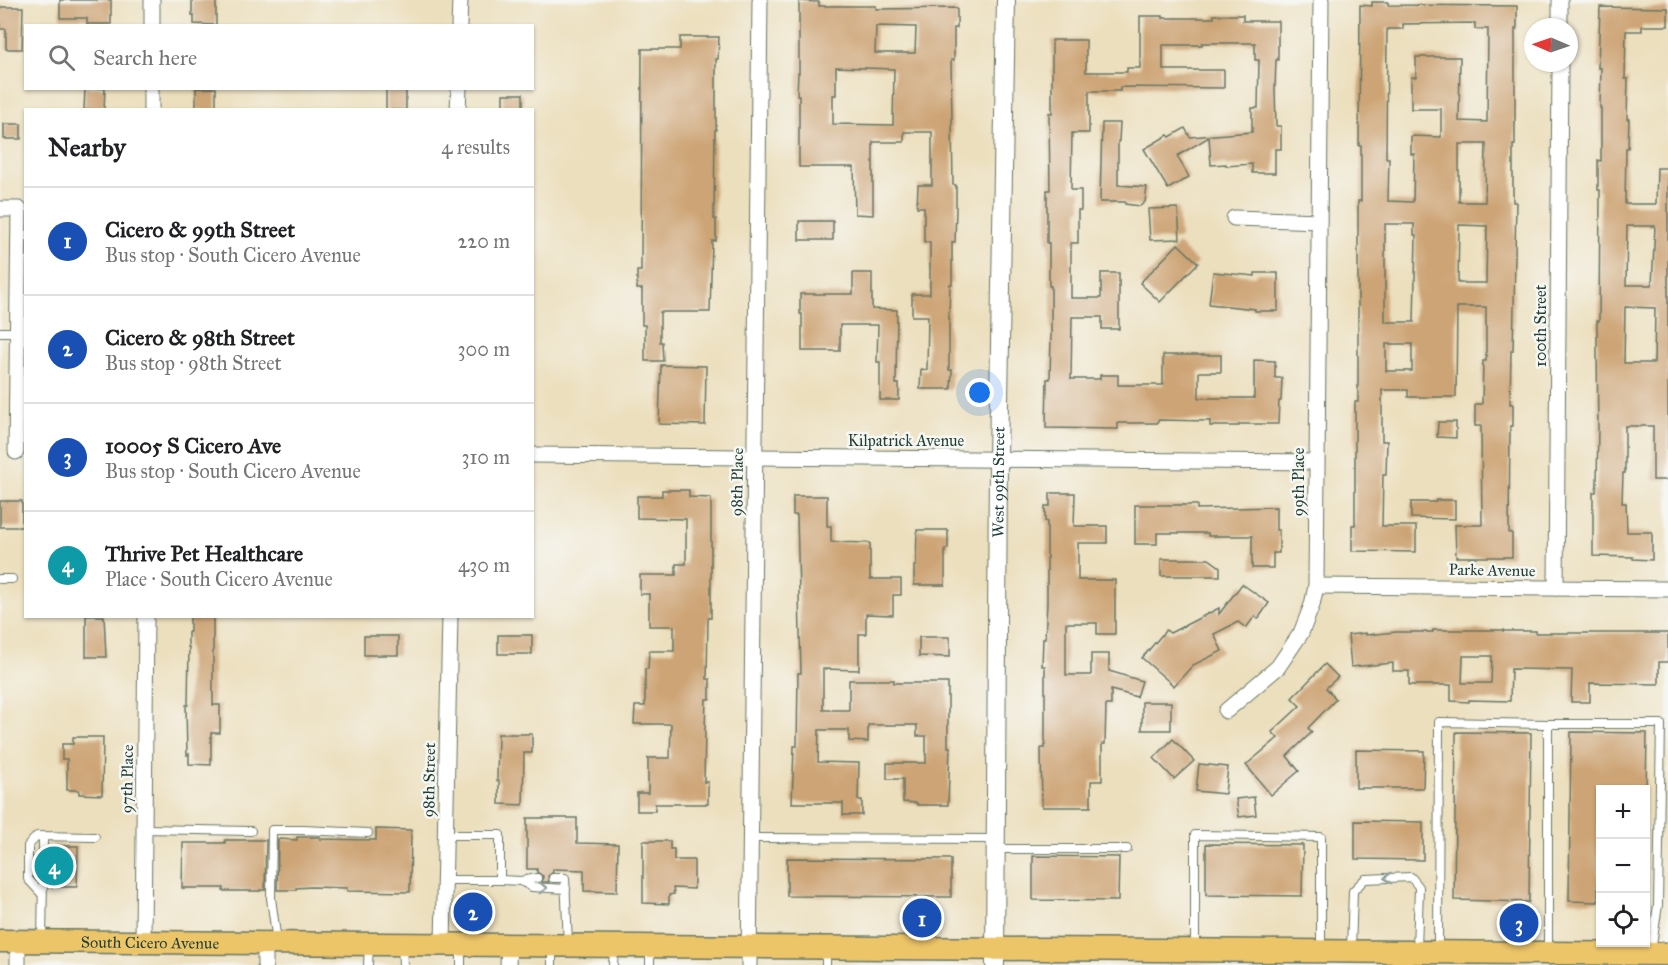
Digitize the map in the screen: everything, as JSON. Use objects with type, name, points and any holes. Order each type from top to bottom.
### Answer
[{"type":"main road","name":"South Cicero Avenue","points":[[9,941],[143,942],[368,955],[455,951],[509,955],[557,952],[650,956],[826,956],[882,952],[943,952],[995,957],[1195,950],[1660,954]]},
{"type":"street","points":[[152,0],[152,24]]},
{"type":"street","points":[[459,24],[460,0]]},
{"type":"street","name":"98th Place","points":[[749,956],[760,0]]},
{"type":"street","name":"West 99th Street","points":[[995,957],[998,459],[1006,0]]},
{"type":"street","name":"99th Place","points":[[1226,711],[1278,667],[1301,633],[1312,605],[1316,586],[1321,0]]},
{"type":"street","points":[[1560,0],[1560,18]]},
{"type":"street","name":"100th Street","points":[[1556,588],[1560,72]]},
{"type":"street","points":[[151,90],[151,108]]},
{"type":"street","points":[[458,108],[459,90]]},
{"type":"street","points":[[0,209],[18,209],[17,332],[21,452],[0,452]]},
{"type":"street","points":[[1234,218],[1319,221]]},
{"type":"street","name":"Kilpatrick Avenue","points":[[534,456],[1316,462]]},
{"type":"street","name":"Parke Avenue","points":[[1316,586],[1668,589]]},
{"type":"street","name":"97th Place","points":[[143,942],[146,618]]},
{"type":"street","name":"98th Street","points":[[450,618],[444,880],[455,951]]},
{"type":"street","points":[[9,941],[18,965]]},
{"type":"lane","points":[[0,332],[17,332]]},
{"type":"lane","points":[[0,579],[12,579]]},
{"type":"lane","points":[[1428,952],[1439,722],[1661,724],[1658,905],[1660,954]]},
{"type":"lane","points":[[1548,724],[1548,952]]},
{"type":"lane","points":[[144,829],[251,831]]},
{"type":"lane","points":[[269,951],[272,830],[368,833]]},
{"type":"lane","points":[[446,835],[500,835],[500,880]]},
{"type":"lane","points":[[1195,950],[1195,835],[1321,837],[1321,951]]},
{"type":"lane","points":[[42,894],[28,879],[28,846],[37,837],[95,837]]},
{"type":"lane","points":[[43,837],[43,857]]},
{"type":"lane","points":[[750,838],[1127,849]]},
{"type":"lane","points":[[42,942],[43,876]]},
{"type":"lane","points":[[444,880],[521,881],[537,878]]},
{"type":"lane","points":[[553,878],[566,878],[557,952]]},
{"type":"lane","points":[[1351,951],[1353,891],[1365,879],[1411,878],[1419,887],[1428,952]]},
{"type":"lane","points":[[521,881],[532,887],[566,889]]},
{"type":"building","points":[[60,0],[111,0],[111,24],[87,24],[87,18],[60,18]]},
{"type":"building","points":[[192,0],[216,0],[216,24],[194,24],[194,15],[192,15]]},
{"type":"building","points":[[799,1],[819,2],[819,6],[876,6],[876,9],[957,8],[957,28],[954,28],[954,60],[951,60],[953,185],[956,185],[956,207],[949,316],[951,389],[920,389],[921,369],[927,370],[928,316],[912,316],[912,294],[930,294],[930,242],[924,242],[924,207],[917,207],[918,185],[932,185],[932,132],[904,132],[904,142],[873,142],[873,215],[855,214],[854,167],[799,167],[799,95],[797,95]],"holes":[[[876,26],[916,27],[915,53],[875,53]],[[836,67],[894,69],[893,125],[833,124]]]},
{"type":"building","points":[[1372,2],[1388,2],[1388,5],[1517,6],[1515,145],[1513,145],[1513,202],[1516,202],[1510,404],[1513,404],[1513,426],[1510,426],[1509,533],[1512,533],[1512,557],[1456,557],[1455,525],[1482,525],[1481,426],[1475,426],[1475,404],[1482,404],[1483,361],[1486,361],[1486,307],[1457,307],[1456,397],[1408,397],[1408,390],[1382,390],[1382,441],[1387,441],[1386,475],[1383,475],[1382,526],[1416,526],[1416,552],[1352,551],[1352,525],[1355,525],[1355,402],[1358,402],[1358,201],[1361,201],[1360,5],[1372,6]],"holes":[[[1475,23],[1475,29],[1488,29],[1487,122],[1459,121],[1460,57],[1416,57],[1416,77],[1411,77],[1411,109],[1441,109],[1441,137],[1411,136],[1411,154],[1414,154],[1413,202],[1388,201],[1387,29],[1403,29],[1403,24]],[[1459,144],[1486,144],[1485,202],[1459,202]],[[1385,224],[1414,224],[1414,235],[1416,235],[1414,322],[1385,322]],[[1459,225],[1487,226],[1486,283],[1458,283]],[[1386,344],[1412,344],[1412,371],[1386,371]]]},
{"type":"building","points":[[0,7],[23,7],[22,49],[6,49],[6,29],[0,29]]},
{"type":"building","points":[[1600,7],[1668,8],[1668,26],[1642,26],[1642,31],[1626,31],[1625,79],[1628,79],[1627,119],[1629,119],[1625,204],[1656,204],[1657,168],[1668,168],[1668,480],[1653,480],[1653,426],[1625,426],[1625,473],[1623,473],[1622,503],[1626,503],[1627,532],[1652,532],[1652,560],[1593,556],[1593,492],[1596,492],[1597,483],[1598,426],[1597,321],[1599,321],[1600,190],[1598,190],[1598,160],[1601,161],[1601,68],[1598,68]],"holes":[[[1627,226],[1655,226],[1652,285],[1626,285]],[[1625,307],[1655,308],[1654,363],[1624,363]]]},
{"type":"building","points":[[1214,15],[1243,15],[1243,21],[1278,21],[1275,89],[1276,126],[1281,126],[1281,149],[1275,149],[1275,173],[1252,173],[1252,164],[1211,165],[1209,137],[1177,156],[1189,177],[1168,189],[1144,149],[1185,128],[1190,137],[1252,132],[1252,108],[1258,108],[1259,60],[1255,60],[1255,43],[1163,45],[1163,70],[1224,70],[1224,88],[1120,87],[1120,91],[1089,91],[1089,133],[1072,133],[1071,190],[1081,190],[1081,210],[1078,210],[1078,243],[1071,243],[1071,298],[1101,298],[1101,273],[1119,273],[1119,329],[1102,329],[1102,317],[1072,317],[1071,379],[1100,379],[1100,375],[1118,375],[1118,385],[1163,385],[1163,355],[1221,355],[1221,372],[1199,372],[1199,398],[1254,398],[1254,360],[1275,361],[1275,378],[1282,378],[1278,424],[1210,426],[1210,421],[1158,420],[1158,423],[1118,423],[1118,429],[1046,428],[1051,335],[1047,190],[1050,190],[1049,113],[1052,113],[1052,40],[1086,40],[1086,72],[1127,72],[1127,68],[1140,68],[1140,16],[1214,18]]},
{"type":"building","points":[[680,37],[719,37],[718,59],[716,59],[714,219],[716,219],[716,241],[712,241],[710,312],[660,312],[660,342],[662,342],[663,361],[645,361],[642,289],[637,289],[637,271],[641,271],[642,49],[680,49]]},
{"type":"building","points":[[85,90],[105,90],[104,108],[84,108]]},
{"type":"building","points":[[196,90],[216,90],[216,108],[196,108]]},
{"type":"building","points":[[386,90],[406,90],[406,108],[386,108]]},
{"type":"building","points":[[503,94],[523,94],[523,108],[503,108]]},
{"type":"building","points":[[1102,123],[1120,123],[1118,185],[1147,187],[1145,202],[1140,206],[1125,204],[1125,202],[1100,202]]},
{"type":"building","points":[[4,124],[21,124],[21,139],[4,139]]},
{"type":"building","points":[[1178,208],[1180,239],[1150,240],[1148,209]]},
{"type":"building","points":[[799,221],[833,221],[833,240],[799,240]]},
{"type":"building","points":[[1178,244],[1198,263],[1160,302],[1140,283]]},
{"type":"building","points":[[1213,272],[1255,276],[1255,273],[1278,273],[1278,311],[1255,311],[1255,309],[1209,304]]},
{"type":"building","points":[[853,273],[872,273],[872,309],[897,310],[896,384],[899,384],[899,400],[880,400],[880,362],[877,362],[878,325],[840,325],[840,351],[802,351],[800,294],[853,294]]},
{"type":"building","points":[[661,365],[706,366],[705,425],[659,424]]},
{"type":"building","points":[[1438,422],[1456,422],[1456,438],[1437,437]]},
{"type":"building","points":[[662,490],[689,490],[689,497],[711,498],[711,618],[708,618],[707,679],[710,679],[710,699],[706,699],[704,782],[708,782],[708,804],[655,804],[655,811],[637,811],[637,793],[648,793],[648,758],[670,758],[671,724],[634,724],[635,706],[645,706],[645,669],[648,669],[649,651],[674,651],[674,626],[649,626],[649,594],[640,594],[640,575],[676,575],[676,564],[686,564],[686,519],[637,518],[637,496],[662,496]]},
{"type":"building","points":[[1050,493],[1075,493],[1074,526],[1107,526],[1107,543],[1078,543],[1078,580],[1115,580],[1115,634],[1097,634],[1097,623],[1066,623],[1066,675],[1091,675],[1091,654],[1109,654],[1109,671],[1142,681],[1137,697],[1111,690],[1111,705],[1106,705],[1105,744],[1102,744],[1102,781],[1091,781],[1091,807],[1042,807],[1041,748],[1045,748],[1045,666],[1042,666],[1047,603],[1045,506],[1050,506]]},
{"type":"building","points":[[793,496],[827,496],[827,526],[831,526],[831,542],[870,543],[870,579],[901,579],[901,595],[893,595],[893,615],[866,614],[866,634],[859,634],[859,670],[823,669],[823,710],[849,710],[849,680],[948,683],[948,747],[950,747],[948,805],[917,805],[917,803],[903,802],[903,779],[887,779],[887,763],[926,763],[926,736],[917,736],[917,725],[868,725],[868,742],[849,741],[849,730],[819,730],[818,762],[859,763],[858,800],[862,800],[862,815],[843,815],[843,803],[792,803],[794,746],[797,746],[798,673],[801,673],[797,515],[793,515]]},
{"type":"building","points":[[1436,500],[1455,500],[1455,519],[1411,518],[1411,502],[1436,502]]},
{"type":"building","points":[[0,501],[22,501],[22,527],[0,527]]},
{"type":"building","points":[[1135,505],[1197,505],[1197,509],[1276,507],[1279,553],[1273,553],[1273,568],[1252,568],[1252,536],[1157,533],[1157,544],[1135,544]]},
{"type":"building","points":[[917,530],[948,530],[948,549],[945,549],[945,585],[914,585]]},
{"type":"building","points":[[1161,559],[1209,559],[1220,567],[1220,576],[1161,576]]},
{"type":"building","points":[[1242,584],[1269,603],[1258,619],[1255,616],[1246,628],[1238,622],[1214,634],[1222,651],[1193,665],[1174,686],[1142,658],[1166,630],[1170,633],[1219,608],[1219,614]]},
{"type":"building","points":[[86,618],[104,618],[106,657],[86,657]]},
{"type":"building","points":[[190,618],[213,618],[213,705],[220,705],[220,733],[211,733],[211,765],[189,764],[189,754],[187,755],[186,705],[188,705],[188,632],[190,632]]},
{"type":"building","points":[[1433,630],[1503,630],[1536,631],[1536,633],[1668,633],[1668,662],[1659,662],[1659,684],[1590,683],[1590,702],[1571,702],[1572,670],[1511,669],[1510,701],[1469,700],[1469,702],[1451,701],[1451,685],[1409,685],[1409,671],[1393,671],[1393,663],[1351,667],[1348,635],[1433,632]],"holes":[[[1463,656],[1492,656],[1491,683],[1462,683]]]},
{"type":"building","points":[[498,635],[532,635],[532,654],[498,654]]},
{"type":"building","points":[[364,636],[398,636],[398,655],[364,655]]},
{"type":"building","points":[[919,637],[950,637],[950,657],[919,656]]},
{"type":"building","points":[[1325,664],[1338,677],[1326,688],[1336,699],[1308,728],[1312,732],[1287,756],[1299,771],[1271,795],[1246,765],[1278,738],[1272,732],[1300,706],[1292,698]]},
{"type":"building","points":[[1142,702],[1171,702],[1171,730],[1142,730]]},
{"type":"building","points":[[1456,732],[1531,733],[1529,902],[1454,900]]},
{"type":"building","points":[[1571,732],[1647,733],[1646,785],[1596,785],[1596,902],[1569,901]]},
{"type":"building","points":[[498,734],[532,734],[532,753],[524,753],[523,805],[499,804]]},
{"type":"building","points":[[73,737],[103,737],[102,795],[79,794],[79,790],[67,790],[67,759],[62,759],[62,744],[73,744]]},
{"type":"building","points":[[1173,739],[1194,761],[1174,779],[1154,758]]},
{"type":"building","points":[[1356,750],[1424,751],[1423,788],[1356,788]]},
{"type":"building","points":[[1199,764],[1228,767],[1225,794],[1196,791]]},
{"type":"building","points":[[1254,797],[1256,815],[1239,817],[1236,799]]},
{"type":"building","points":[[527,818],[577,818],[577,843],[618,844],[617,892],[584,891],[584,870],[553,869],[548,876],[549,882],[542,882],[543,876],[537,872],[537,869],[527,869]]},
{"type":"building","points":[[1355,821],[1423,822],[1423,860],[1355,859]]},
{"type":"building","points":[[376,829],[411,830],[410,892],[347,891],[347,888],[311,887],[277,890],[278,839],[297,840],[297,837],[320,837],[320,839],[376,840]]},
{"type":"building","points":[[225,840],[266,840],[265,890],[223,891],[224,888],[182,888],[183,843],[225,843]]},
{"type":"building","points":[[643,841],[670,841],[670,849],[674,849],[674,860],[694,860],[694,889],[673,888],[674,894],[669,895],[669,904],[643,903]]},
{"type":"building","points":[[1206,844],[1303,845],[1302,896],[1206,895]]},
{"type":"building","points":[[51,846],[78,846],[77,887],[50,887],[50,876],[44,870],[34,876],[34,857],[41,862],[46,862],[51,857]]},
{"type":"building","points":[[1033,856],[1119,857],[1118,901],[1033,900]]},
{"type":"building","points":[[787,858],[951,859],[951,897],[787,896]]},
{"type":"place","name":"Thrive Pet Healthcare","points":[[54,866]]},
{"type":"place","name":"Cicero & 98th Street","points":[[473,912]]},
{"type":"place","name":"Cicero & 99th Street","points":[[922,918]]},
{"type":"place","name":"10005 S Cicero Ave","points":[[1519,923]]}]
